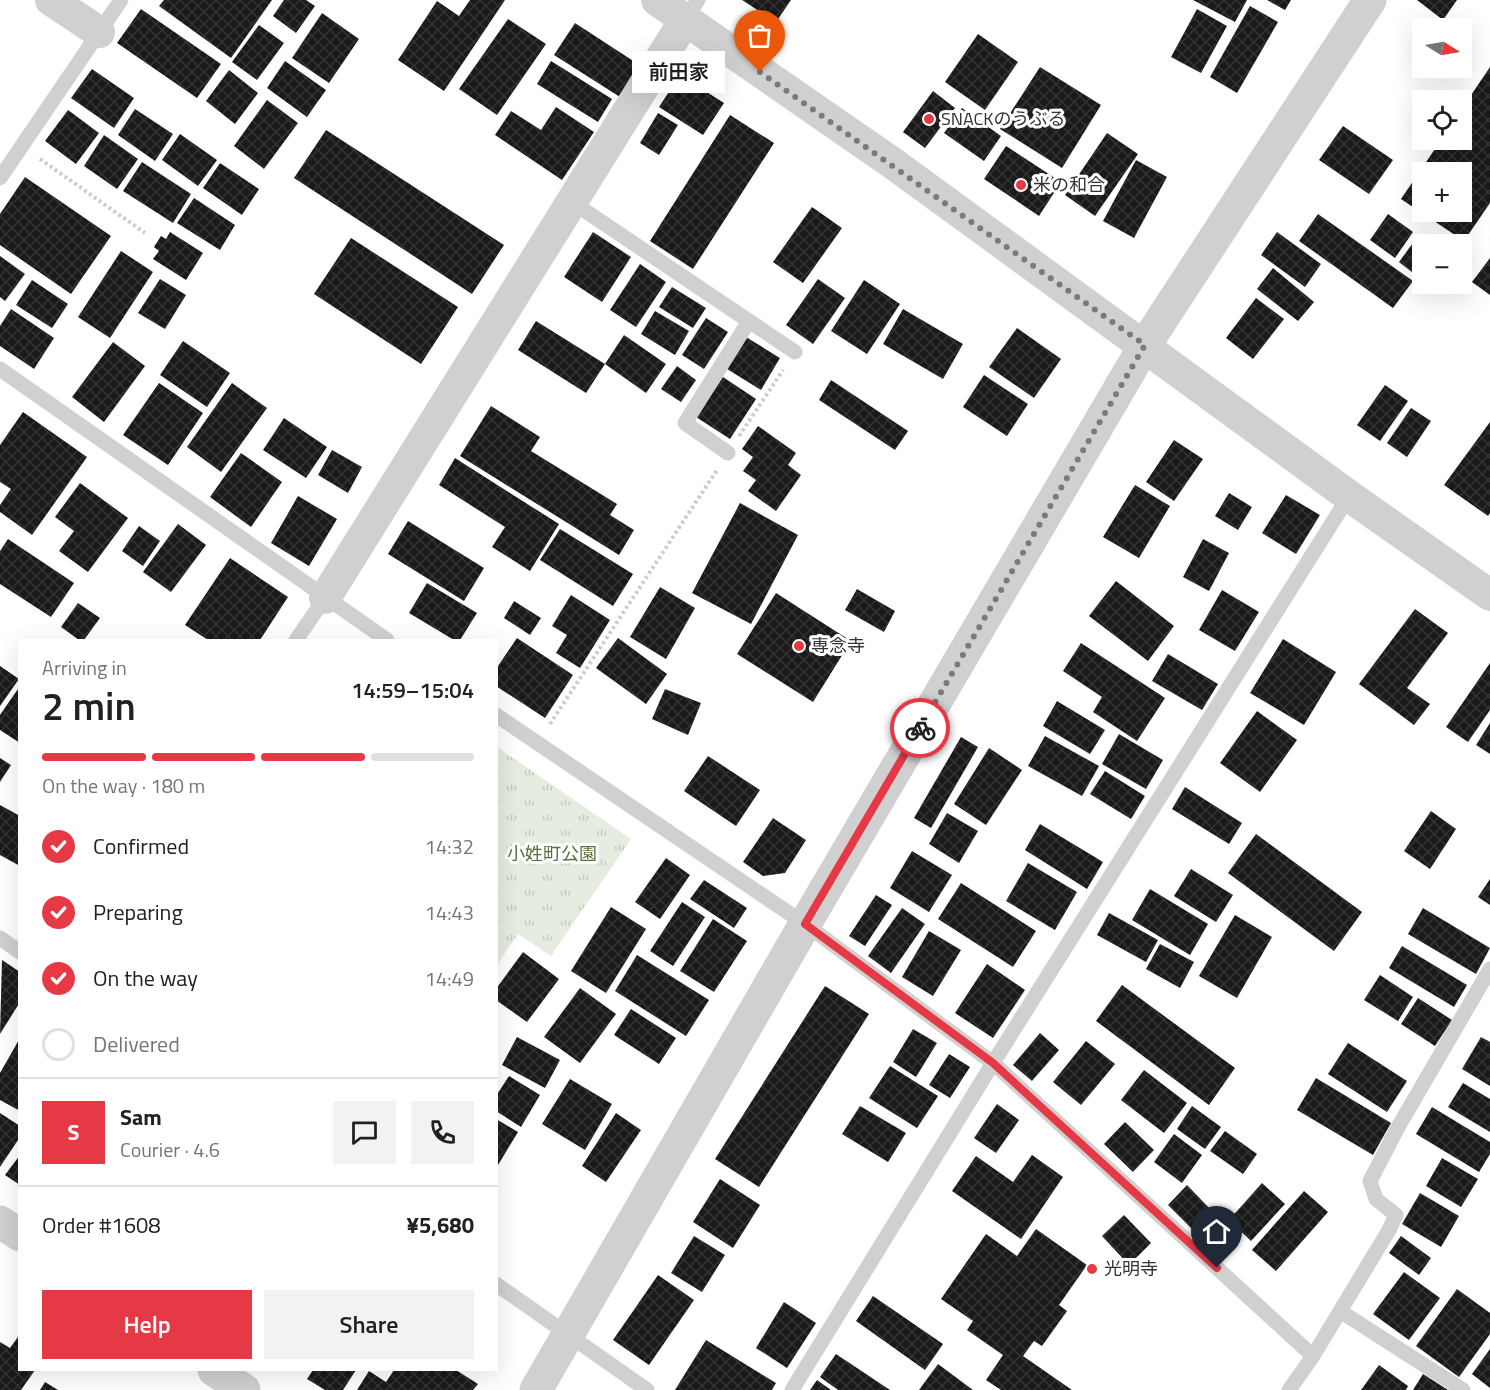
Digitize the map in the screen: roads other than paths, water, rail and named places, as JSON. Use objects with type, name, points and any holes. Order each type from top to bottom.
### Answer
[{"type":"street","points":[[51,0],[99,32]]},
{"type":"street","points":[[657,0],[691,10],[891,162],[1145,345],[1349,496],[1490,595]]},
{"type":"street","points":[[536,1390],[805,924],[1145,345],[1370,0]]},
{"type":"street","points":[[325,598],[691,10]]},
{"type":"street","points":[[0,1222],[18,1234]]},
{"type":"street","points":[[216,1371],[244,1390]]},
{"type":"lane","points":[[0,178],[121,0]]},
{"type":"lane","points":[[572,202],[795,352]]},
{"type":"lane","points":[[728,453],[685,423],[749,321]]},
{"type":"lane","points":[[0,369],[386,639]]},
{"type":"lane","points":[[792,1390],[993,1063],[1349,496]]},
{"type":"lane","points":[[297,639],[325,598]]},
{"type":"lane","points":[[498,716],[805,924],[993,1063],[1313,1356]]},
{"type":"lane","points":[[0,938],[18,951]]},
{"type":"lane","points":[[1288,1390],[1313,1356],[1389,1230],[1396,1215],[1376,1199],[1370,1181],[1397,1129],[1490,969]]},
{"type":"lane","points":[[498,1285],[647,1390]]},
{"type":"lane","points":[[1340,1311],[1463,1390]]},
{"type":"place","name":"前田家","points":[[760,72]]},
{"type":"place","name":"SNACKのうぶる","points":[[929,119]]},
{"type":"place","name":"米の和合","points":[[1021,185]]},
{"type":"place","name":"専念寺","points":[[799,646]]},
{"type":"place","name":"光明寺","points":[[1092,1269]]},
{"type":"park label","name":"小姓町公園","points":[[552,854]]}]
